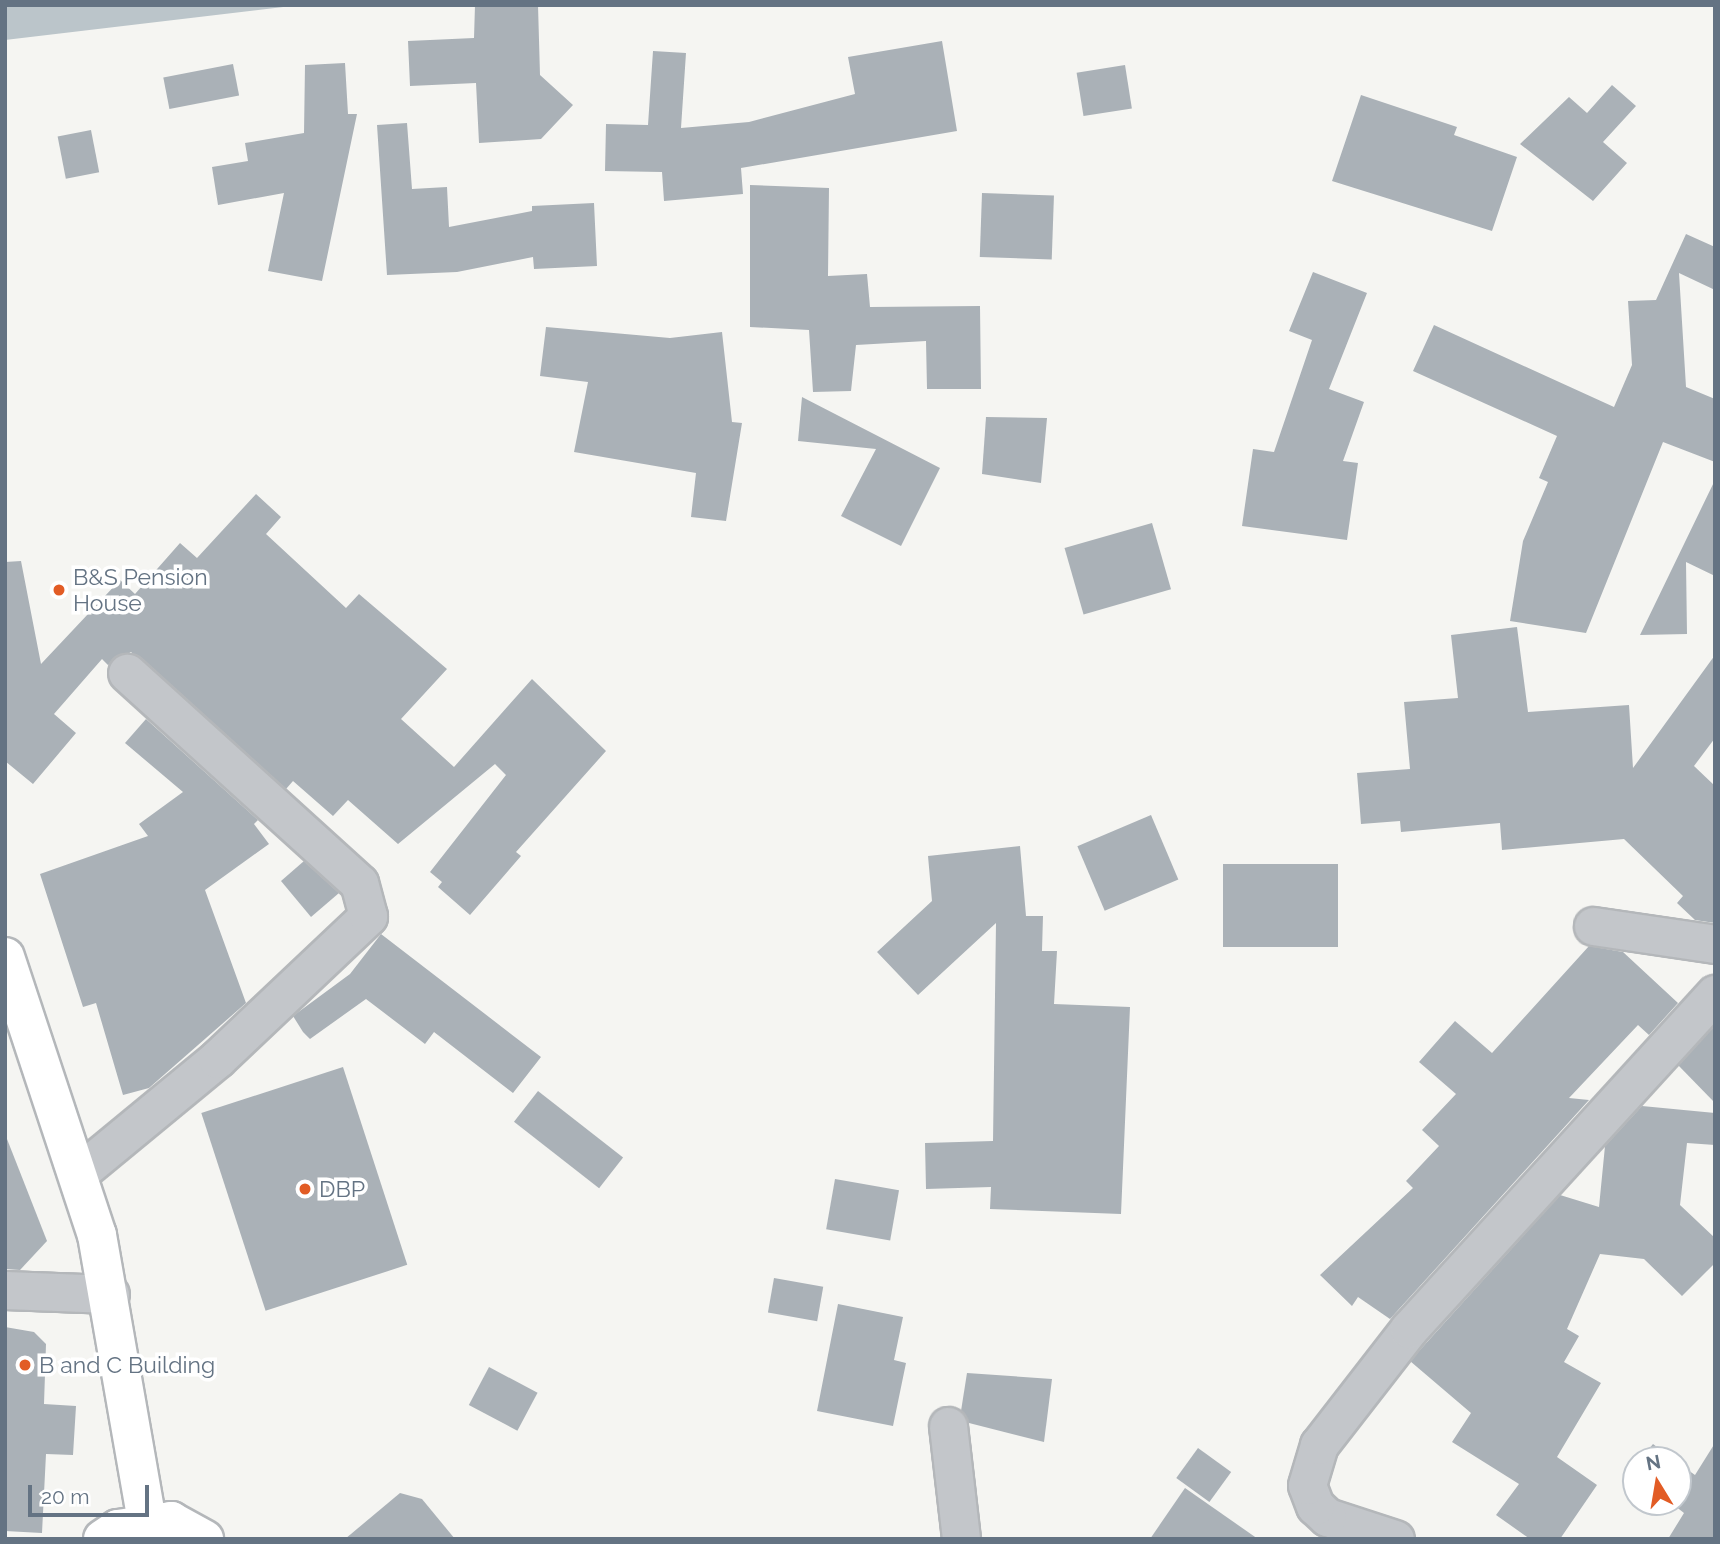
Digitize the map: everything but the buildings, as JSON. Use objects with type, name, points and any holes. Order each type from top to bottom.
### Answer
[{"type":"highway","points":[[5,957],[80,1172],[110,1294],[147,1521]]},
{"type":"highway","points":[[103,1539],[147,1521],[171,1521],[204,1539]]},
{"type":"street","points":[[80,1172],[217,1059],[368,916],[359,883],[127,673]]},
{"type":"street","points":[[1593,926],[1715,944]]},
{"type":"street","points":[[1395,1539],[1327,1517],[1315,1506],[1307,1485],[1320,1445],[1409,1329],[1715,995]]},
{"type":"street","points":[[5,1290],[110,1294]]},
{"type":"street","points":[[948,1426],[961,1539]]},
{"type":"shaded area","points":[[5,5],[300,5],[5,40]]},
{"type":"place","name":"B&S Pension House","points":[[59,590]]},
{"type":"place","name":"DBP","points":[[305,1189]]},
{"type":"place","name":"B and C Building","points":[[25,1365]]}]
